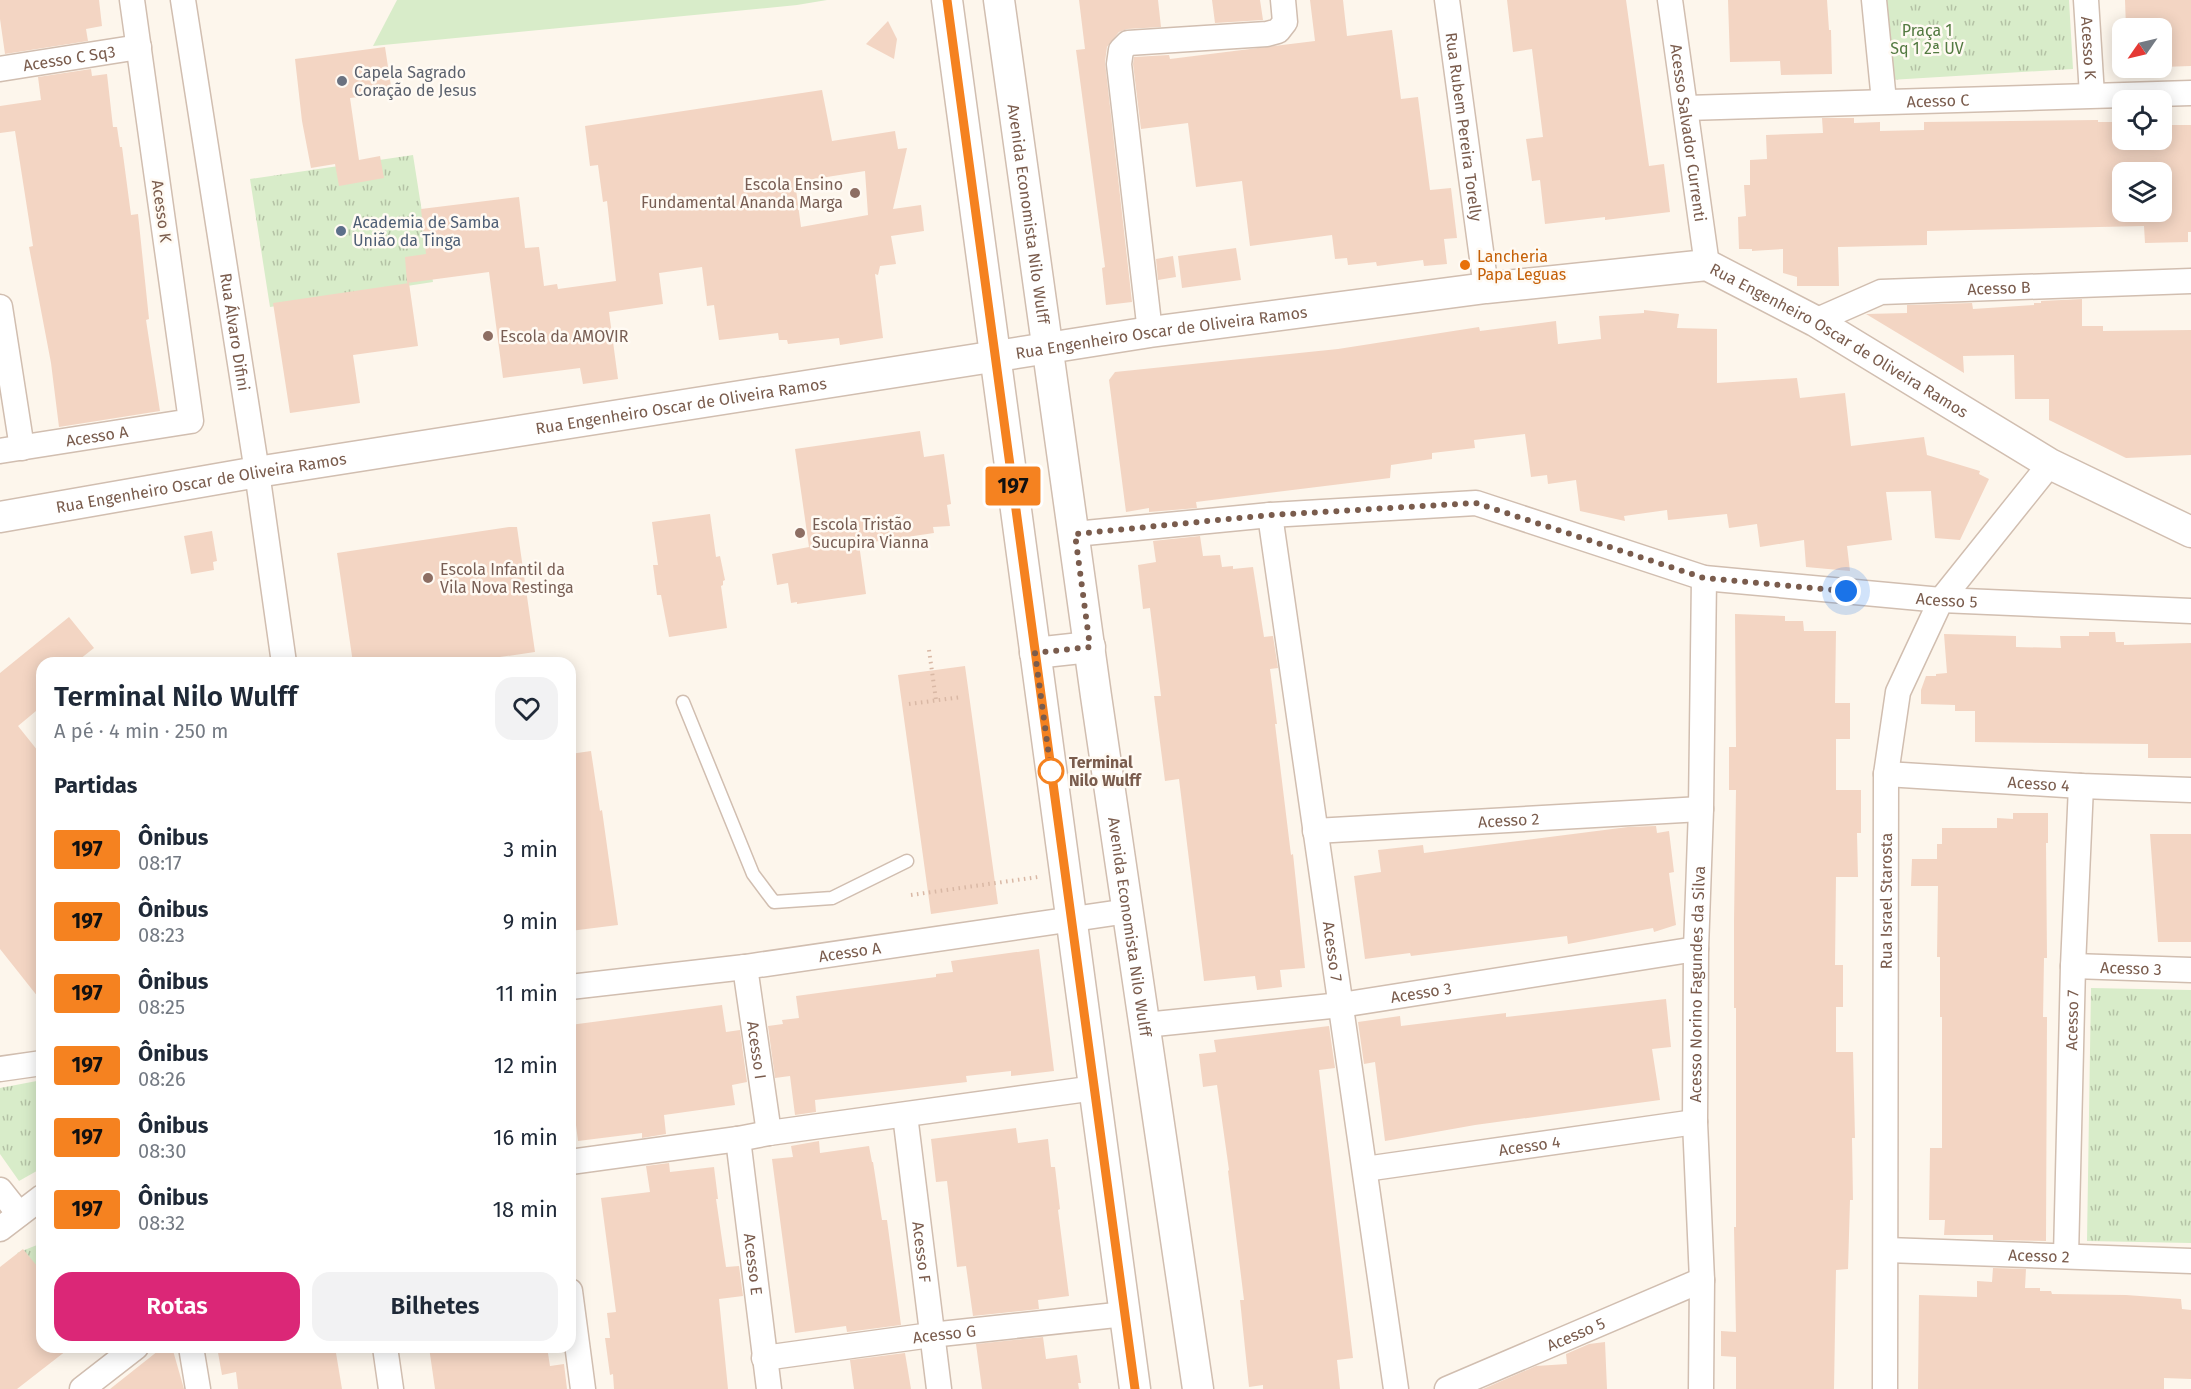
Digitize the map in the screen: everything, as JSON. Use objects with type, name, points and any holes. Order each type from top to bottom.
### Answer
[{"type":"street","name":"Acesso K","points":[[132,0],[191,421]]},
{"type":"street","name":"Rua Álvaro Difini","points":[[183,0],[257,471],[283,657]]},
{"type":"street","points":[[947,0],[1135,1389]]},
{"type":"street","name":"Avenida Economista Nilo Wulff","points":[[999,0],[1047,348],[1198,1389]]},
{"type":"street","points":[[1150,332],[1119,64],[1121,50],[1128,43],[1267,34],[1278,31],[1286,22],[1283,0]]},
{"type":"street","name":"Rua Rubem Pereira Torelly","points":[[1447,0],[1486,288]]},
{"type":"street","name":"Acesso Salvador Currenti","points":[[1670,0],[1707,266]]},
{"type":"street","points":[[1874,0],[1884,101]]},
{"type":"street","name":"Acesso K","points":[[2086,0],[2092,95]]},
{"type":"street","name":"Acesso C Sq3","points":[[0,69],[139,47]]},
{"type":"street","name":"Acesso C","points":[[1686,108],[2191,93]]},
{"type":"street","name":"Rua Engenheiro Oscar de Oliveira Ramos","points":[[0,517],[257,471],[1150,332],[1486,288],[1707,266],[1815,321],[2050,464],[2191,531]]},
{"type":"street","name":"Acesso B","points":[[1815,321],[1881,292],[2191,281]]},
{"type":"street","points":[[0,306],[11,449]]},
{"type":"street","name":"Acesso A","points":[[11,449],[191,421]]},
{"type":"street","name":"Rua Israel Starosta","points":[[1885,1389],[1886,774],[1898,692],[1941,600],[2050,464]]},
{"type":"street","name":"Acesso 5","points":[[1075,534],[1270,515],[1476,503],[1704,578],[1941,600],[2191,611]]},
{"type":"street","name":"Acesso 7","points":[[1270,515],[1396,1389]]},
{"type":"street","name":"Acesso Norino Fagundes da Silva","points":[[1701,1389],[1702,1280],[1695,1122],[1696,949],[1701,809],[1704,578]]},
{"type":"street","points":[[1035,653],[1090,647]]},
{"type":"street","name":"Acesso 4","points":[[1886,774],[2080,786],[2191,790]]},
{"type":"street","name":"Acesso 7","points":[[2066,1256],[2080,786]]},
{"type":"street","name":"Acesso 2","points":[[1315,831],[1701,809]]},
{"type":"street","name":"Acesso A","points":[[576,986],[745,967],[1128,912]]},
{"type":"street","name":"Acesso 3","points":[[1145,1025],[1341,1005],[1696,949]]},
{"type":"street","name":"Acesso 3","points":[[2073,966],[2191,970]]},
{"type":"street","name":"Acesso I","points":[[745,967],[769,1132]]},
{"type":"street","points":[[0,1069],[36,1064]]},
{"type":"street","points":[[576,1161],[738,1139],[769,1132],[1095,1088]]},
{"type":"street","name":"Acesso F","points":[[905,1115],[939,1389]]},
{"type":"street","name":"Acesso 4","points":[[1365,1170],[1695,1122]]},
{"type":"street","name":"Acesso E","points":[[738,1139],[769,1389]]},
{"type":"street","points":[[0,1190],[19,1214]]},
{"type":"street","points":[[0,1229],[36,1201]]},
{"type":"street","name":"Acesso 2","points":[[1887,1250],[2191,1261]]},
{"type":"street","name":"Acesso 5","points":[[1447,1389],[1702,1280]]},
{"type":"street","name":"Acesso G","points":[[764,1358],[931,1335],[1125,1314]]},
{"type":"street","points":[[576,1333],[584,1389]]},
{"type":"street","points":[[81,1389],[128,1353]]},
{"type":"street","points":[[192,1353],[198,1389]]},
{"type":"street","points":[[386,1353],[391,1389]]},
{"type":"lane","points":[[683,702],[753,874],[774,902],[832,897],[907,861]]},
{"type":"path","points":[[929,650],[936,700]]},
{"type":"path","points":[[909,704],[962,697]]},
{"type":"path","points":[[911,895],[1065,874]]},
{"type":"green space","points":[[397,0],[827,0],[797,5],[373,46]]},
{"type":"green space","name":"Praça 1 Sq 1 2ª UV","points":[[1885,0],[2069,0],[2073,69],[1890,80]]},
{"type":"green space","name":"Academia de Samba União da Tinga","points":[[413,155],[433,282],[270,307],[250,179]]},
{"type":"green space","points":[[2091,988],[2191,990],[2191,1243],[2087,1241]]},
{"type":"green space","points":[[36,1081],[36,1171],[19,1181],[0,1154],[0,1088]]},
{"type":"green space","points":[[36,1245],[36,1277],[17,1253]]},
{"type":"building","points":[[0,0],[99,0],[102,26],[86,29],[88,41],[5,54]]},
{"type":"building","points":[[1079,0],[1158,0],[1161,27],[1127,29],[1119,32],[1107,47],[1105,62],[1132,302],[1106,305],[1102,268],[1105,267],[1076,50],[1085,49]]},
{"type":"building","points":[[1212,0],[1260,0],[1263,20],[1215,23]]},
{"type":"building","points":[[1310,0],[1343,0],[1347,36],[1392,30],[1401,99],[1418,97],[1430,190],[1451,188],[1457,238],[1444,239],[1447,264],[1424,266],[1423,260],[1377,266],[1376,262],[1348,265],[1347,258],[1335,259],[1332,235],[1250,246],[1242,181],[1196,187],[1188,123],[1141,129],[1134,57],[1169,55],[1170,59],[1315,41]]},
{"type":"building","points":[[1507,0],[1626,0],[1649,166],[1664,164],[1670,212],[1545,224],[1540,180],[1532,181],[1526,139],[1543,137],[1532,49],[1513,52]]},
{"type":"building","points":[[1728,0],[1827,0],[1829,30],[1831,30],[1832,74],[1781,75],[1780,61],[1730,62]]},
{"type":"building","points":[[2125,0],[2191,0],[2191,66],[2172,67],[2172,18],[2126,18]]},
{"type":"building","points":[[888,21],[897,39],[894,59],[866,44]]},
{"type":"building","points":[[385,47],[392,93],[350,98],[359,160],[380,156],[384,178],[339,186],[335,164],[311,168],[302,121],[295,59]]},
{"type":"building","points":[[91,69],[92,76],[107,74],[113,127],[117,127],[120,147],[122,147],[131,215],[138,214],[149,319],[146,320],[160,411],[59,427],[51,363],[29,247],[33,246],[15,131],[0,133],[0,106],[41,100],[38,77]]},
{"type":"building","points":[[822,90],[832,141],[895,131],[898,149],[907,148],[893,209],[921,205],[924,231],[891,236],[896,264],[880,266],[878,275],[875,274],[883,338],[840,345],[839,338],[788,344],[787,340],[779,340],[778,333],[719,340],[714,305],[707,306],[702,267],[659,273],[663,304],[609,312],[618,379],[583,384],[580,368],[503,378],[489,272],[407,283],[405,257],[426,254],[421,209],[519,197],[525,248],[539,247],[544,286],[557,284],[558,289],[616,281],[607,201],[603,202],[598,165],[590,166],[585,126]],"holes":[[[865,171],[868,215],[801,227],[795,182]]]},
{"type":"building","points":[[1822,118],[1854,118],[1854,123],[1880,122],[1880,131],[1924,130],[1924,122],[2098,120],[2098,122],[2112,122],[2112,150],[2172,150],[2172,125],[2191,125],[2191,232],[2188,232],[2188,242],[2145,243],[2144,226],[1927,231],[1927,245],[1838,247],[1839,286],[1797,286],[1797,277],[1783,273],[1783,249],[1752,251],[1752,249],[1739,249],[1738,217],[1746,216],[1744,185],[1750,185],[1750,160],[1767,159],[1766,135],[1823,133]]},
{"type":"building","points":[[1236,248],[1241,280],[1182,288],[1178,256]]},
{"type":"building","points":[[1173,256],[1176,277],[1158,280],[1156,259]]},
{"type":"building","points":[[409,283],[418,346],[353,355],[360,403],[290,413],[273,303]]},
{"type":"building","points":[[2082,299],[2082,326],[2103,326],[2103,331],[2191,330],[2191,455],[2126,458],[2049,420],[2049,399],[2015,399],[2014,355],[1963,356],[1964,373],[1866,314],[1907,313],[1907,305],[1972,303],[1973,309]]},
{"type":"building","points":[[1644,310],[1679,314],[1677,328],[1717,329],[1717,383],[1797,378],[1800,398],[1845,393],[1851,446],[1924,437],[1927,455],[1980,471],[1979,474],[1989,479],[1960,540],[1935,538],[1931,491],[1886,492],[1892,540],[1847,546],[1850,571],[1806,567],[1804,540],[1760,547],[1757,524],[1729,528],[1727,514],[1668,520],[1667,510],[1624,516],[1625,521],[1580,511],[1576,480],[1548,484],[1547,475],[1531,477],[1525,434],[1474,440],[1475,448],[1432,453],[1432,459],[1391,465],[1390,478],[1196,502],[1197,508],[1149,512],[1149,508],[1126,512],[1109,380],[1115,372],[1338,349],[1479,327],[1480,331],[1556,321],[1558,344],[1601,339],[1599,316],[1644,313]]},
{"type":"building","points":[[920,431],[924,457],[944,454],[951,504],[947,505],[950,526],[933,527],[934,533],[859,544],[866,594],[791,603],[788,583],[777,585],[772,554],[809,547],[795,449]]},
{"type":"building","points":[[710,514],[716,557],[720,556],[725,580],[721,586],[727,628],[669,637],[661,595],[657,595],[653,565],[658,565],[652,522]]},
{"type":"building","points":[[517,527],[535,652],[500,657],[352,657],[337,553]]},
{"type":"building","points":[[212,531],[217,561],[213,562],[214,570],[191,574],[184,536]]},
{"type":"building","points":[[1200,536],[1203,556],[1220,555],[1222,567],[1233,566],[1233,569],[1253,567],[1264,637],[1273,636],[1278,668],[1270,669],[1277,724],[1275,724],[1291,855],[1293,854],[1305,968],[1280,970],[1282,987],[1257,990],[1255,976],[1204,981],[1179,779],[1165,781],[1154,696],[1161,696],[1150,608],[1143,609],[1138,565],[1156,562],[1153,541]]},
{"type":"building","points":[[1735,614],[1785,616],[1785,621],[1803,621],[1804,631],[1836,631],[1835,703],[1850,703],[1850,739],[1836,739],[1836,790],[1861,790],[1861,833],[1857,833],[1858,877],[1836,877],[1835,965],[1843,965],[1843,1007],[1836,1007],[1836,1052],[1853,1052],[1855,1138],[1852,1138],[1853,1200],[1850,1200],[1848,1269],[1836,1270],[1834,1389],[1736,1389],[1736,1357],[1721,1356],[1721,1331],[1736,1332],[1734,921],[1736,790],[1729,790],[1729,747],[1736,747]]},
{"type":"building","points":[[69,617],[94,648],[83,657],[36,657],[36,711],[18,726],[36,748],[36,994],[0,949],[0,673]]},
{"type":"building","points":[[2089,632],[2115,632],[2116,642],[2124,642],[2124,645],[2191,643],[2191,758],[2148,758],[2148,744],[1975,742],[1975,711],[1955,711],[1955,705],[1921,704],[1921,690],[1926,676],[1947,673],[1944,634],[2016,636],[2016,647],[2061,648],[2060,636],[2089,636]]},
{"type":"building","points":[[965,666],[998,904],[931,914],[898,675]]},
{"type":"building","points":[[591,751],[600,811],[602,810],[618,925],[576,930],[576,753]]},
{"type":"building","points":[[2013,813],[2048,813],[2047,958],[2044,958],[2043,1017],[2047,1017],[2046,1241],[1993,1240],[1993,1235],[1944,1235],[1945,1220],[1929,1220],[1930,1148],[1942,1148],[1942,1017],[1940,1017],[1940,957],[1937,957],[1938,886],[1911,886],[1912,859],[1937,859],[1937,844],[1942,844],[1942,828],[1997,828],[1997,818],[2013,819]]},
{"type":"building","points":[[1656,826],[1657,833],[1669,831],[1674,872],[1669,873],[1676,925],[1654,932],[1653,928],[1568,944],[1567,936],[1411,956],[1410,953],[1365,959],[1354,876],[1381,872],[1378,850],[1423,845],[1424,853],[1628,827]]},
{"type":"building","points":[[2150,834],[2191,834],[2191,942],[2158,942]]},
{"type":"building","points":[[1039,949],[1054,1071],[1011,1076],[1011,1071],[966,1076],[967,1082],[815,1100],[816,1112],[795,1115],[790,1076],[775,1078],[768,1026],[783,1024],[782,1020],[799,1018],[796,996],[936,977],[936,974],[953,972],[951,961]]},
{"type":"building","points":[[1666,999],[1671,1047],[1652,1049],[1660,1100],[1475,1125],[1385,1141],[1375,1062],[1364,1064],[1358,1022],[1400,1016],[1401,1026],[1506,1013],[1506,1017]]},
{"type":"building","points":[[722,1005],[726,1032],[740,1030],[747,1082],[732,1085],[735,1105],[664,1115],[666,1134],[642,1138],[642,1133],[578,1141],[576,1024]]},
{"type":"building","points":[[1329,1026],[1335,1068],[1319,1070],[1353,1358],[1337,1360],[1340,1389],[1263,1389],[1263,1385],[1249,1387],[1240,1300],[1244,1300],[1217,1085],[1203,1087],[1199,1054],[1216,1052],[1214,1040]]},
{"type":"building","points":[[1016,1128],[1018,1143],[1048,1139],[1051,1167],[1055,1167],[1069,1296],[1038,1300],[1039,1309],[973,1316],[966,1266],[957,1267],[947,1181],[936,1182],[931,1139]]},
{"type":"building","points":[[819,1141],[820,1153],[869,1146],[882,1220],[887,1220],[901,1325],[847,1332],[846,1326],[795,1333],[772,1159],[793,1157],[791,1146]]},
{"type":"building","points":[[669,1163],[670,1172],[714,1167],[718,1199],[716,1199],[726,1267],[739,1266],[743,1296],[719,1299],[728,1389],[614,1389],[613,1374],[610,1375],[605,1338],[610,1338],[607,1313],[616,1312],[601,1198],[650,1192],[646,1166]]},
{"type":"building","points":[[23,1249],[36,1265],[36,1353],[63,1353],[17,1389],[0,1389],[0,1267]]},
{"type":"building","points":[[1993,1268],[2026,1269],[2025,1288],[2040,1288],[2040,1291],[2051,1291],[2052,1294],[2126,1295],[2181,1299],[2182,1309],[2191,1310],[2191,1379],[2164,1378],[2164,1389],[1918,1389],[1919,1295],[1977,1297],[1977,1281],[1992,1282]]},
{"type":"building","points":[[1043,1337],[1046,1359],[1077,1355],[1081,1383],[1078,1383],[1079,1389],[982,1389],[976,1344]]},
{"type":"building","points":[[1605,1342],[1607,1389],[1483,1389],[1536,1366],[1567,1364],[1566,1354],[1589,1344]]},
{"type":"building","points":[[155,1353],[174,1353],[184,1389],[110,1389]]},
{"type":"building","points":[[218,1353],[336,1353],[342,1389],[238,1389],[236,1372],[222,1375]]},
{"type":"building","points":[[430,1353],[548,1353],[550,1366],[564,1364],[567,1389],[435,1389]]},
{"type":"building","points":[[905,1353],[911,1389],[854,1389],[850,1360]]},
{"type":"bus line","name":"197","points":[[947,0],[1135,1389]]},
{"type":"place","name":"Capela Sagrado Coração de Jesus","points":[[342,81]]},
{"type":"place","name":"Escola Ensino Fundamental Ananda Marga","points":[[855,193]]},
{"type":"place","name":"Academia de Samba União da Tinga","points":[[341,231]]},
{"type":"place","name":"Lancheria Papa Leguas","points":[[1465,265]]},
{"type":"place","name":"Escola da AMOVIR","points":[[488,336]]},
{"type":"place","name":"Escola Tristão Sucupira Vianna","points":[[800,533]]},
{"type":"place","name":"Escola Infantil da Vila Nova Restinga","points":[[428,578]]},
{"type":"place","name":"Terminal Nilo Wulff","points":[[1051,771]]},
{"type":"route","points":[[1051,771],[1035,653],[1090,647],[1075,534],[1270,515],[1476,503],[1704,578],[1846,591]]}]
